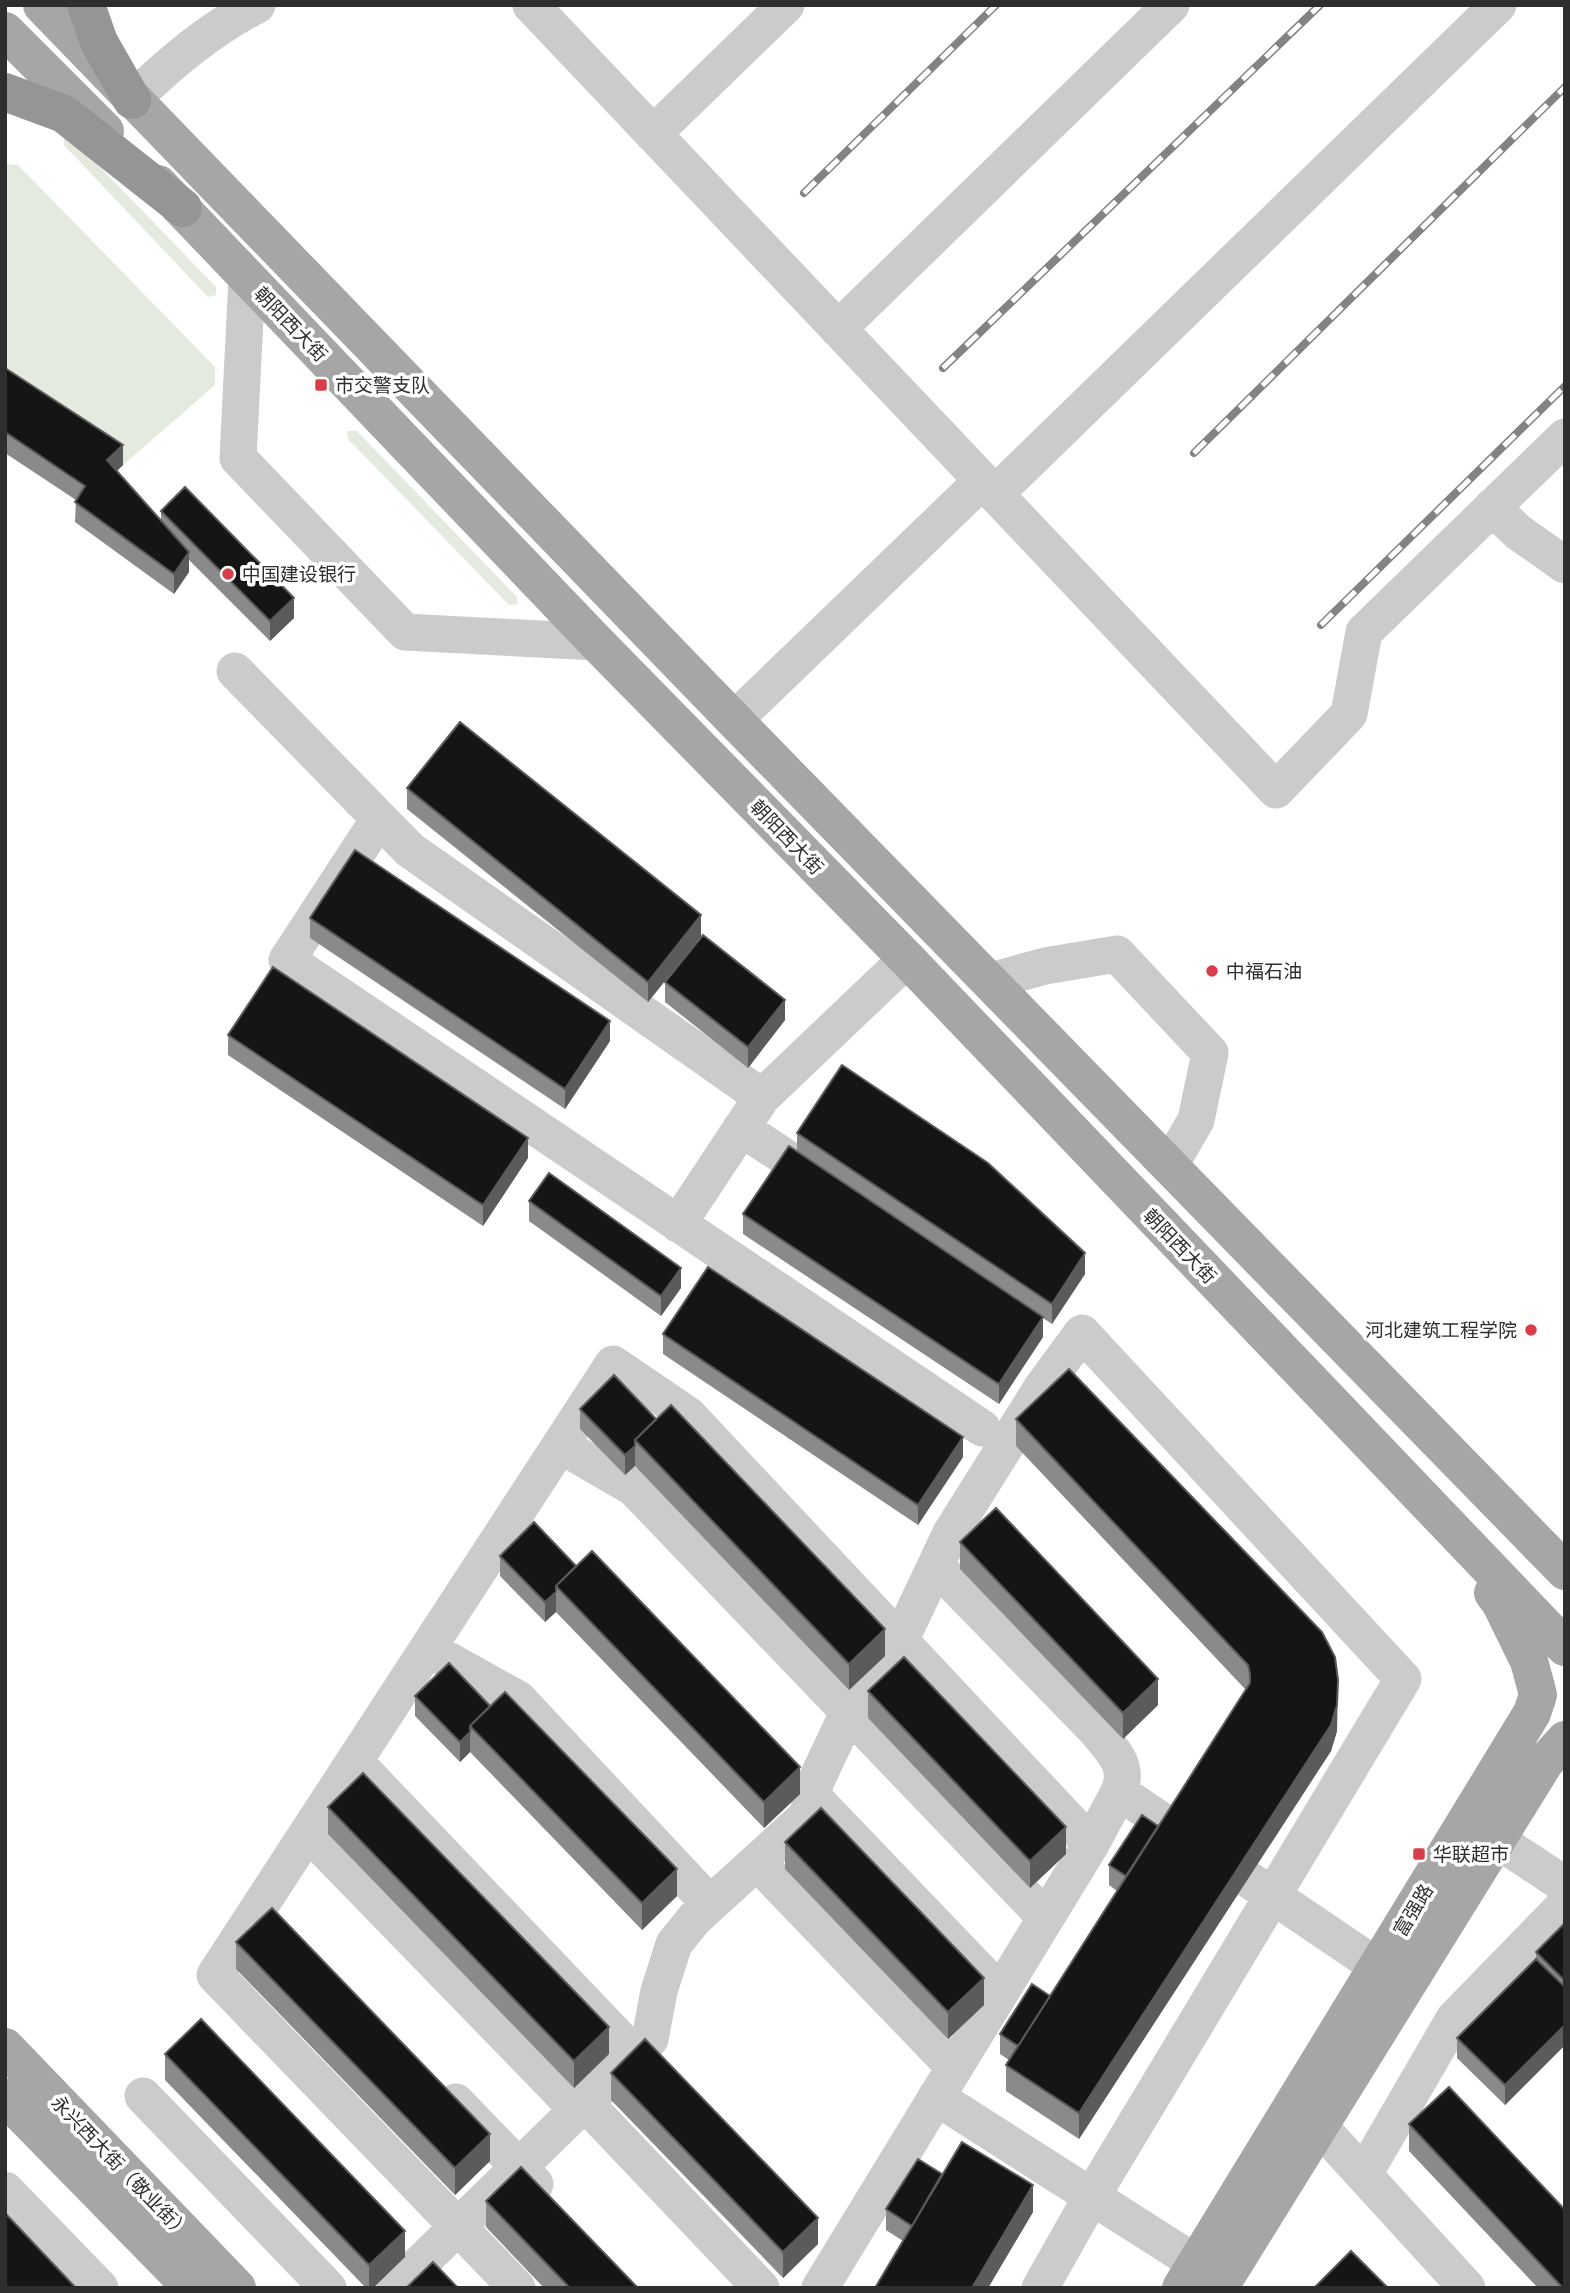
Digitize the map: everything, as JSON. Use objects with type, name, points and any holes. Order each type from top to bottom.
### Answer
[{"type":"highway","points":[[86,5],[99,42],[132,100]]},
{"type":"highway","points":[[5,92],[64,114],[183,208]]},
{"type":"main road","points":[[42,5],[734,720],[1555,1561],[1565,1584]]},
{"type":"main road","name":"朝阳西大街","points":[[5,31],[183,208],[596,642],[907,960],[1565,1647]]},
{"type":"main road","name":"富强路","points":[[1199,2280],[1378,1968],[1532,1713],[1538,1695],[1528,1661],[1500,1602],[1417,1494]]},
{"type":"main road","points":[[1532,1713],[1552,1696],[1565,1690]]},
{"type":"main road","name":"富强路","points":[[1199,2280],[1319,2126],[1545,1762],[1564,1739]]},
{"type":"main road","name":"永兴西大街（敬业街）","points":[[5,2047],[237,2288]]},
{"type":"main road","name":"永兴西大街（敬业街）","points":[[5,2096],[192,2288]]},
{"type":"lane","points":[[132,100],[172,62],[226,22],[257,5]]},
{"type":"lane","points":[[531,5],[1276,790],[1349,714],[1364,632],[1565,437]]},
{"type":"lane","points":[[653,134],[786,5]]},
{"type":"lane","points":[[838,329],[1171,5]]},
{"type":"lane","points":[[734,720],[989,487],[1498,5]]},
{"type":"lane","points":[[247,278],[238,458],[405,632],[596,642]]},
{"type":"lane","points":[[1492,507],[1518,532],[1565,565]]},
{"type":"lane","points":[[235,671],[410,850],[762,1097]]},
{"type":"lane","points":[[379,818],[287,960],[982,1428]]},
{"type":"lane","points":[[991,981],[1045,966],[1117,954],[1210,1053],[1196,1120],[1170,1165]]},
{"type":"lane","points":[[678,1224],[762,1097],[907,960]]},
{"type":"lane","points":[[741,1128],[855,1203]]},
{"type":"lane","points":[[395,2288],[650,2039],[659,1991],[674,1944],[710,1904],[807,1816],[816,1781],[849,1711],[892,1670],[900,1641],[951,1533],[1041,1389],[1082,1333],[1403,1679],[1092,2196],[1040,2288]]},
{"type":"lane","points":[[517,2288],[215,1975],[272,1912],[308,1832],[613,1364],[688,1415],[1091,1844]]},
{"type":"lane","points":[[560,1446],[634,1488],[1046,1918]]},
{"type":"lane","points":[[820,2288],[1091,1844],[1125,1778],[1119,1759],[1096,1729],[936,1566]]},
{"type":"lane","points":[[428,1649],[518,1699],[710,1904]]},
{"type":"lane","points":[[355,1762],[634,2054]]},
{"type":"lane","points":[[1119,1792],[1378,1968]]},
{"type":"lane","points":[[812,1796],[1000,1993]]},
{"type":"lane","points":[[308,1832],[761,2288]]},
{"type":"lane","points":[[1497,1840],[1565,1885]]},
{"type":"lane","points":[[757,1862],[945,2082],[1199,2280]]},
{"type":"lane","points":[[1364,2174],[1454,2020],[1565,1905]]},
{"type":"lane","points":[[434,2079],[558,2207]]},
{"type":"lane","points":[[143,2096],[328,2288]]},
{"type":"lane","points":[[1319,2126],[1467,2288]]},
{"type":"lane","points":[[5,2190],[100,2288]]},
{"type":"shaded area","points":[[72,138],[216,287],[216,295],[208,297],[64,145],[64,139]]},
{"type":"shaded area","points":[[5,164],[18,165],[215,367],[215,385],[123,465],[5,389]]},
{"type":"shaded area","points":[[347,431],[357,431],[516,596],[518,604],[509,605],[348,439]]},
{"type":"building","points":[[5,368],[123,445],[107,460],[189,552],[174,574],[75,502],[85,486],[5,432]]},
{"type":"building","points":[[185,487],[294,598],[270,621],[161,511]]},
{"type":"building","points":[[460,722],[701,915],[648,982],[407,788]]},
{"type":"building","points":[[355,850],[610,1021],[565,1089],[310,918]]},
{"type":"building","points":[[703,935],[785,1000],[748,1047],[665,982]]},
{"type":"building","points":[[273,967],[528,1138],[483,1205],[228,1035]]},
{"type":"building","points":[[842,1065],[988,1163],[1085,1253],[1052,1304],[797,1133]]},
{"type":"building","points":[[789,1146],[1043,1317],[999,1384],[743,1214]]},
{"type":"building","points":[[549,1173],[681,1268],[661,1296],[529,1201]]},
{"type":"building","points":[[708,1267],[963,1437],[918,1505],[663,1334]]},
{"type":"building","points":[[1069,1369],[1322,1632],[1335,1657],[1338,1680],[1337,1705],[1331,1725],[1079,2113],[1006,2065],[1250,1683],[1250,1674],[1248,1665],[1016,1419]]},
{"type":"building","points":[[614,1375],[656,1419],[635,1440],[635,1446],[625,1455],[580,1409]]},
{"type":"building","points":[[671,1405],[885,1629],[849,1664],[635,1440]]},
{"type":"building","points":[[996,1508],[1158,1679],[1123,1713],[960,1542]]},
{"type":"building","points":[[534,1522],[576,1566],[556,1586],[556,1592],[545,1602],[500,1556]]},
{"type":"building","points":[[592,1551],[800,1767],[764,1802],[556,1586]]},
{"type":"building","points":[[904,1657],[1066,1827],[1030,1861],[868,1691]]},
{"type":"building","points":[[449,1663],[490,1706],[470,1726],[470,1732],[460,1742],[415,1696]]},
{"type":"building","points":[[505,1692],[677,1869],[642,1903],[470,1726]]},
{"type":"building","points":[[363,1773],[609,2027],[574,2061],[328,1807]]},
{"type":"building","points":[[821,1808],[984,1978],[948,2012],[785,1842]]},
{"type":"building","points":[[1142,1815],[1158,1826],[1126,1876],[1109,1865]]},
{"type":"building","points":[[272,1908],[490,2134],[455,2168],[236,1942]]},
{"type":"building","points":[[1565,1923],[1565,1981],[1536,1952]]},
{"type":"building","points":[[1536,1959],[1565,1987],[1565,2025],[1505,2085],[1457,2038]]},
{"type":"building","points":[[1032,1984],[1050,1996],[1018,2046],[1000,2034]]},
{"type":"building","points":[[201,2019],[405,2231],[369,2265],[165,2054]]},
{"type":"building","points":[[645,2039],[818,2218],[783,2252],[611,2073]]},
{"type":"building","points":[[1449,2087],[1565,2210],[1565,2288],[1409,2124]]},
{"type":"building","points":[[962,2142],[1033,2185],[972,2288],[875,2288]]},
{"type":"building","points":[[918,2159],[942,2174],[912,2226],[886,2209]]},
{"type":"building","points":[[521,2167],[638,2288],[570,2288],[486,2201]]},
{"type":"building","points":[[5,2213],[76,2288],[5,2288]]},
{"type":"building","points":[[1351,2251],[1388,2288],[1314,2288]]},
{"type":"building","points":[[433,2262],[458,2288],[406,2288]]},
{"type":"railway","points":[[804,193],[996,5]]},
{"type":"railway","points":[[943,368],[1320,5]]},
{"type":"railway","points":[[1194,453],[1565,87]]},
{"type":"railway","points":[[1321,625],[1565,386]]},
{"type":"place","name":"市交警支队","points":[[321,385]]},
{"type":"place","name":"中国建设银行","points":[[228,574]]},
{"type":"place","name":"中福石油","points":[[1212,971]]},
{"type":"place","name":"河北建筑工程学院","points":[[1531,1330]]},
{"type":"place","name":"华联超市","points":[[1419,1854]]}]
